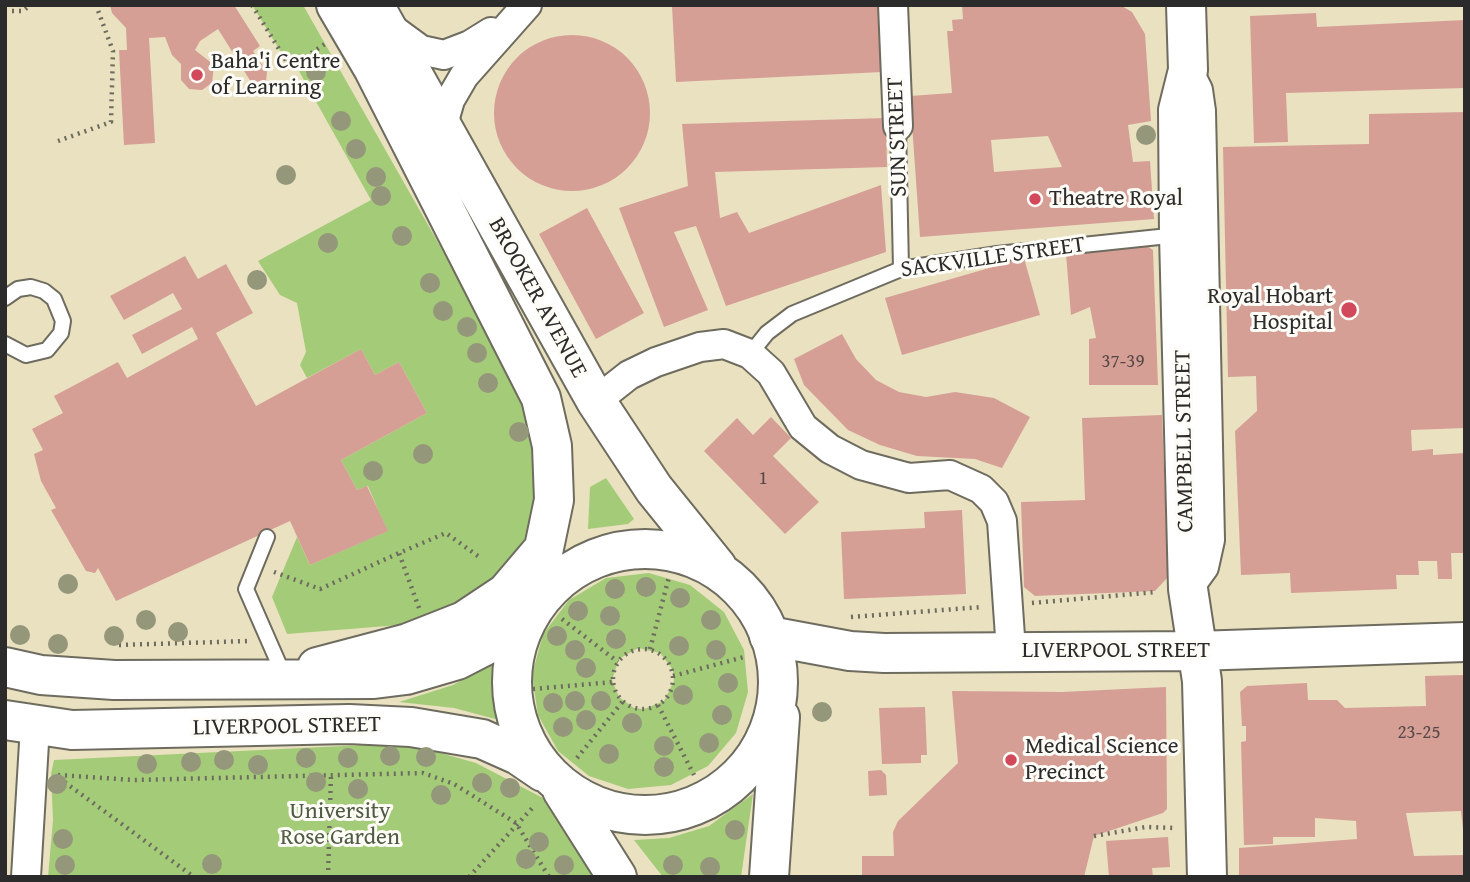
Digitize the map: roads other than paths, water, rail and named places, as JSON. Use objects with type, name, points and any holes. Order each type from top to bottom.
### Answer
[{"type":"main road","name":"CAMPBELL STREET","points":[[1186,5],[1188,70],[1179,99],[1188,589],[1202,681],[1207,877]]},
{"type":"main road","name":"BROOKER AVENUE","points":[[379,13],[596,401],[654,489],[723,575]]},
{"type":"main road","name":"BROOKER AVENUE","points":[[328,20],[373,68],[541,398],[548,421],[554,500],[547,538],[541,616],[514,658],[513,699],[524,739],[535,757],[558,780]]},
{"type":"main road","points":[[285,679],[333,661],[417,640],[464,621],[516,585],[532,565],[547,538]]},
{"type":"main road","points":[[541,616],[565,575],[614,552],[668,551],[702,562],[723,575],[751,602],[775,708],[760,749],[731,783],[702,802],[668,813],[633,815],[598,807],[558,780]]},
{"type":"main road","name":"LIVERPOOL STREET","points":[[5,667],[41,674],[114,680],[374,679],[433,669],[541,616]]},
{"type":"main road","name":"LIVERPOOL STREET","points":[[763,655],[857,652],[1196,651],[1465,642]]},
{"type":"main road","points":[[763,655],[780,757],[769,877]]},
{"type":"main road","name":"LIVERPOOL STREET","points":[[20,723],[72,730],[349,724],[411,727],[481,739],[517,755],[558,780]]},
{"type":"main road","points":[[558,780],[617,877]]},
{"type":"main road","points":[[558,780],[638,877]]},
{"type":"street","name":"SUN STREET","points":[[893,5],[898,126]]},
{"type":"street","points":[[379,13],[421,50],[444,55],[470,45],[520,11]]},
{"type":"street","points":[[442,128],[455,90],[520,11]]},
{"type":"street","points":[[1188,70],[1198,90],[1201,111],[1210,540],[1204,567],[1188,589]]},
{"type":"street","points":[[596,401],[641,369],[700,347],[724,344],[750,354],[771,373],[803,426],[830,449],[861,465],[909,478],[950,475],[981,489],[994,502],[1002,521],[1011,651]]},
{"type":"street","points":[[20,723],[31,773],[26,877]]},
{"type":"lane","name":"SUN STREET","points":[[898,126],[901,269]]},
{"type":"lane","name":"SACKVILLE STREET","points":[[750,354],[767,333],[792,314],[901,269],[998,254],[1180,235]]},
{"type":"lane","points":[[5,298],[18,289],[31,287],[44,291],[54,299],[63,321],[61,333],[47,350],[26,355],[5,344]]},
{"type":"lane","points":[[267,537],[246,589],[285,679]]},
{"type":"place","name":"Baha'i Centre of Learning","points":[[197,75]]},
{"type":"place","name":"Theatre Royal","points":[[1035,199]]},
{"type":"place","name":"Royal Hobart Hospital","points":[[1349,310]]},
{"type":"place","name":"Medical Science Precinct","points":[[1011,760]]},
{"type":"park label","name":"University Rose Garden","points":[[340,825]]}]
